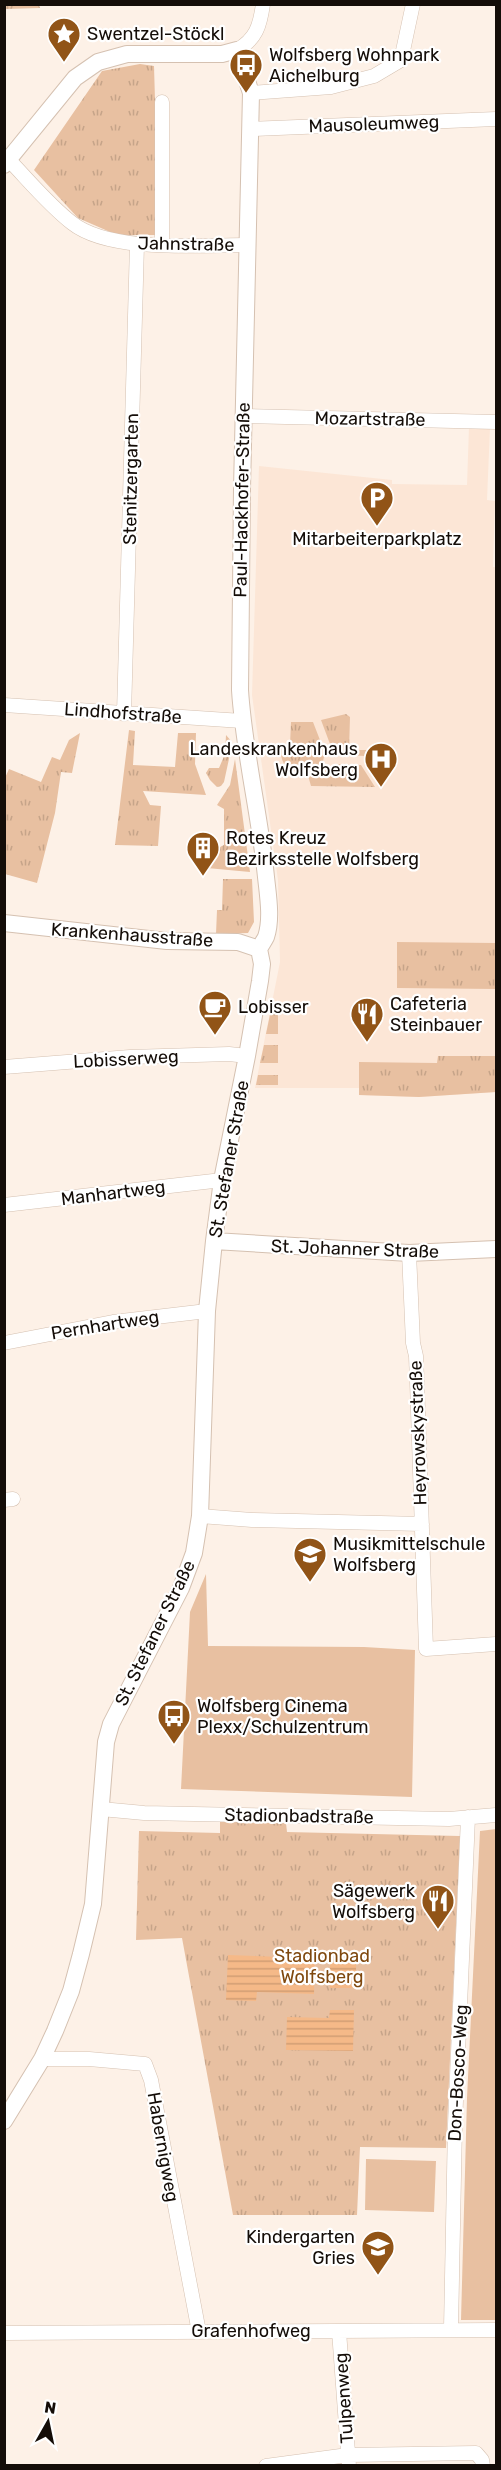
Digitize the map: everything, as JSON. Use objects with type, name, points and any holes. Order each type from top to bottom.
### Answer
[{"type":"street","points":[[7,163],[75,78],[98,62],[127,54],[222,54],[237,50],[246,45],[258,30],[263,4]]},
{"type":"street","points":[[251,93],[331,87],[374,76],[401,60],[413,4]]},
{"type":"street","name":"Paul-Hackhofer-Straße","points":[[237,50],[251,93],[243,416],[240,690],[242,721],[262,839],[269,912],[266,937],[259,949]]},
{"type":"street","points":[[162,102],[162,245]]},
{"type":"street","name":"Mausoleumweg","points":[[251,129],[496,119]]},
{"type":"street","name":"Jahnstraße","points":[[7,163],[73,225],[94,234],[137,244],[248,245]]},
{"type":"street","name":"Stenitzergarten","points":[[124,714],[137,244]]},
{"type":"street","name":"Mozartstraße","points":[[243,416],[496,422]]},
{"type":"street","name":"Lindhofstraße","points":[[4,705],[242,721]]},
{"type":"street","name":"Krankenhausstraße","points":[[4,923],[167,941],[238,942],[259,949]]},
{"type":"street","name":"St. Stefaner Straße","points":[[4,2121],[42,2059],[71,1991],[93,1904],[106,1742],[111,1724],[188,1572],[194,1552],[200,1516],[207,1311],[214,1241],[222,1180],[247,1056],[262,964],[259,949]]},
{"type":"street","name":"Lobisserweg","points":[[4,1067],[130,1057],[229,1054],[247,1056]]},
{"type":"street","name":"Manhartweg","points":[[4,1205],[222,1180]]},
{"type":"street","name":"St. Johanner Straße","points":[[214,1241],[409,1253],[496,1249]]},
{"type":"street","name":"Heyrowskystraße","points":[[409,1253],[413,1343],[416,1356],[426,1649],[496,1644]]},
{"type":"street","name":"Pernhartweg","points":[[4,1343],[113,1322],[207,1311]]},
{"type":"street","points":[[200,1516],[252,1520],[422,1524]]},
{"type":"street","name":"Stadionbadstraße","points":[[101,1809],[144,1813],[439,1819],[496,1815]]},
{"type":"street","name":"Don-Bosco-Weg","points":[[451,2329],[454,2136],[468,1817]]},
{"type":"street","name":"Habernigweg","points":[[42,2059],[89,2059],[145,2064],[153,2090],[199,2332]]},
{"type":"street","name":"Grafenhofweg","points":[[4,2333],[496,2330]]},
{"type":"street","name":"Tulpenweg","points":[[339,2331],[349,2460]]},
{"type":"street","points":[[266,2466],[349,2460],[479,2459]]},
{"type":"shaded area","name":"Landeskrankenhaus Wolfsberg","points":[[469,427],[490,428],[487,500],[495,501],[493,567],[496,567],[496,1092],[419,1097],[359,1095],[359,1088],[255,1088],[280,962],[278,880],[252,695],[259,466],[392,480],[392,484],[467,485]]},
{"type":"shaded area","points":[[228,1955],[315,1958],[314,1994],[257,1992],[256,2001],[226,2000]]},
{"type":"shaded area","points":[[330,1959],[356,1959],[356,1988],[330,1988]]},
{"type":"shaded area","points":[[330,2010],[354,2010],[353,2051],[286,2050],[287,2017],[329,2018]]},
{"type":"green space","points":[[4,5],[39,5],[40,8],[5,9]]},
{"type":"green space","points":[[140,64],[154,66],[159,235],[117,235],[78,218],[34,170],[102,71]]},
{"type":"green space","points":[[346,714],[350,717],[349,750],[373,750],[373,767],[366,756],[339,755],[333,752],[321,720]]},
{"type":"green space","points":[[291,722],[313,722],[325,753],[323,761],[327,767],[334,768],[338,764],[361,765],[375,787],[311,786],[307,772],[289,769],[283,763],[280,746],[290,745]]},
{"type":"green space","points":[[129,730],[135,731],[133,765],[175,767],[178,733],[196,733],[195,764],[206,795],[143,791],[150,805],[161,806],[158,846],[115,845]]},
{"type":"green space","points":[[80,733],[72,773],[61,772],[55,813],[37,883],[5,874],[4,780],[9,769],[41,782],[52,757],[60,760],[69,740]]},
{"type":"green space","points":[[226,735],[232,745],[224,782],[217,787],[206,773],[209,768],[219,768],[225,754]]},
{"type":"green space","points":[[235,759],[250,872],[207,868],[208,858],[216,856],[218,848],[224,845],[224,809],[217,805],[230,785]]},
{"type":"green space","points":[[223,879],[252,879],[254,922],[248,933],[216,934],[217,910],[222,910]]},
{"type":"green space","points":[[397,942],[496,943],[496,989],[397,988]]},
{"type":"green space","points":[[272,1005],[278,1005],[278,1034],[266,1034]]},
{"type":"green space","points":[[264,1045],[278,1045],[278,1063],[260,1063]]},
{"type":"green space","points":[[438,1056],[496,1056],[496,1092],[419,1097],[359,1095],[359,1062],[437,1063]]},
{"type":"green space","points":[[258,1075],[278,1075],[278,1085],[256,1085]]},
{"type":"green space","points":[[206,1574],[208,1646],[364,1647],[415,1650],[412,1797],[181,1789],[190,1612]]},
{"type":"green space","name":"Stadionbad Wolfsberg","points":[[220,1821],[286,1823],[287,1832],[460,1836],[446,2148],[360,2147],[357,2215],[233,2215],[182,1938],[136,1940],[139,1831],[220,1833]]},
{"type":"green space","points":[[496,1829],[496,2320],[461,2320],[467,2098],[480,1831]]},
{"type":"green space","points":[[366,2159],[436,2161],[434,2212],[365,2210]]},
{"type":"place","name":"Swentzel-Stöckl","points":[[64,63]]},
{"type":"place","name":"Wolfsberg Wohnpark Aichelburg","points":[[246,94]]},
{"type":"place","name":"Mitarbeiterparkplatz","points":[[377,527]]},
{"type":"place","name":"Landeskrankenhaus Wolfsberg","points":[[381,788]]},
{"type":"place","name":"Rotes Kreuz Bezirksstelle Wolfsberg","points":[[203,877]]},
{"type":"place","name":"Lobisser","points":[[215,1036]]},
{"type":"place","name":"Cafeteria Steinbauer","points":[[367,1043]]},
{"type":"place","name":"Musikmittelschule Wolfsberg","points":[[310,1583]]},
{"type":"place","name":"Wolfsberg Cinema Plexx/Schulzentrum","points":[[174,1745]]},
{"type":"place","name":"Sägewerk Wolfsberg","points":[[438,1930]]},
{"type":"place","name":"Kindergarten Gries","points":[[378,2276]]}]
